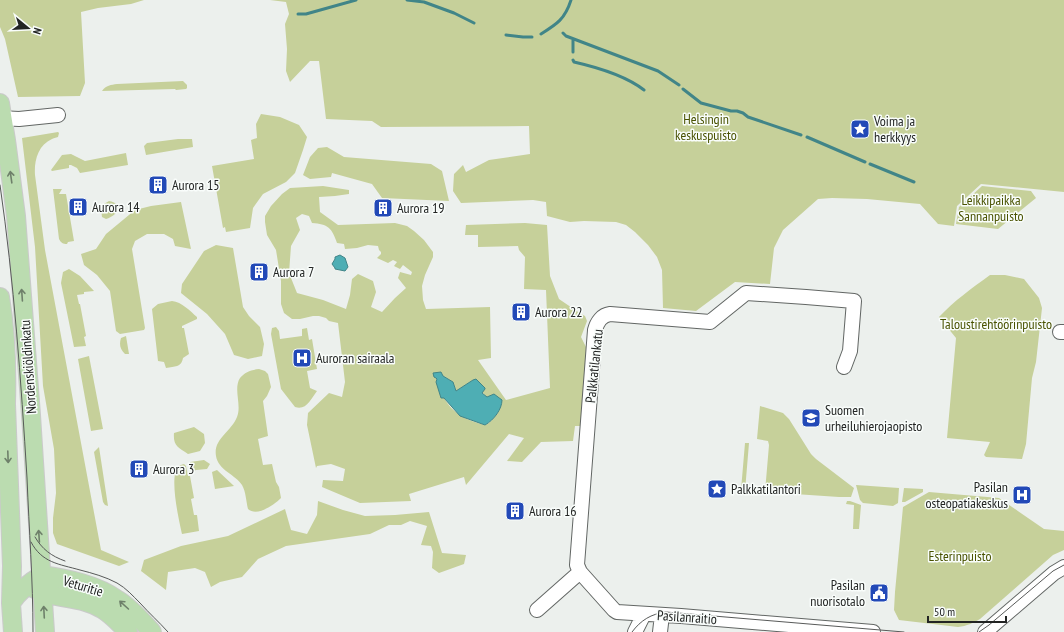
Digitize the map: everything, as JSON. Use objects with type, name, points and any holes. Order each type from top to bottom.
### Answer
[{"type":"main road","name":"Nordenskiöldinkatu","points":[[1,113],[16,216],[37,584],[45,632]]},
{"type":"main road","name":"Nordenskiöldinkatu","points":[[0,297],[6,356],[6,404],[12,566],[11,602],[13,632]]},
{"type":"main road","points":[[12,566],[19,578],[37,584]]},
{"type":"main road","name":"Veturitie","points":[[37,584],[58,578],[84,584],[106,592],[120,600],[152,632]]},
{"type":"main road","points":[[11,602],[16,595],[37,584]]},
{"type":"main road","name":"Veturitie","points":[[37,584],[70,598],[95,605],[103,609],[128,632]]},
{"type":"street","points":[[1,113],[19,119],[58,115]]},
{"type":"street","name":"Palkkatilankatu","points":[[580,572],[577,560],[595,330],[597,324],[602,318],[610,314],[710,322],[746,293],[854,302],[850,351],[844,367]]},
{"type":"street","points":[[985,632],[1054,573],[1064,567]]},
{"type":"street","points":[[537,610],[580,572],[617,612],[644,614],[635,632]]},
{"type":"street","name":"Pasilanraitio","points":[[644,614],[873,632]]},
{"type":"street","points":[[660,632],[662,615]]},
{"type":"green space","points":[[0,0],[144,0],[131,4],[98,8],[81,12],[85,83],[80,96],[18,97],[5,39],[0,27]]},
{"type":"green space","name":"Helsingin keskuspuisto","points":[[270,0],[1064,0],[1064,192],[981,184],[957,206],[954,226],[938,224],[920,204],[867,199],[818,199],[783,230],[774,248],[770,284],[735,282],[696,311],[663,308],[662,270],[657,257],[648,245],[626,225],[616,222],[570,222],[547,216],[546,202],[533,200],[461,203],[453,191],[454,174],[463,165],[466,172],[489,160],[530,154],[529,126],[381,127],[372,121],[326,119],[319,61],[310,61],[290,82],[286,71],[287,49],[285,24],[289,14],[286,2]]},
{"type":"green space","points":[[183,81],[187,85],[186,89],[102,91],[107,86],[117,84]]},
{"type":"green space","points":[[261,114],[280,117],[299,125],[307,137],[295,173],[286,182],[263,194],[253,208],[250,228],[226,232],[225,227],[223,228],[212,166],[254,159],[251,140],[257,138],[256,124]]},
{"type":"green space","points":[[58,132],[58,137],[47,142],[40,149],[35,164],[35,175],[45,250],[101,550],[129,562],[119,566],[57,544],[53,533],[56,493],[54,449],[43,386],[35,247],[22,138]]},
{"type":"green space","points":[[178,139],[192,139],[193,147],[146,155],[144,146],[147,143]]},
{"type":"green space","points":[[327,147],[344,157],[431,164],[442,171],[449,201],[382,198],[372,184],[332,173],[331,177],[310,179],[303,175],[310,157],[318,148]]},
{"type":"green space","points":[[126,153],[128,165],[80,173],[77,168],[71,165],[69,165],[69,168],[51,170],[62,155],[71,154],[85,161]]},
{"type":"green space","points":[[323,186],[349,190],[349,194],[319,197],[320,212],[338,225],[395,223],[407,226],[424,240],[433,252],[433,257],[422,286],[423,300],[426,309],[490,307],[491,358],[478,360],[506,400],[550,388],[546,290],[524,289],[525,257],[519,250],[518,246],[478,247],[478,235],[465,235],[466,225],[525,223],[547,225],[550,276],[559,299],[585,316],[587,321],[581,337],[586,347],[582,426],[575,426],[573,441],[541,442],[522,462],[507,461],[524,438],[509,434],[466,485],[464,477],[409,494],[411,501],[360,503],[322,487],[323,480],[343,481],[345,469],[331,464],[317,466],[316,468],[307,425],[308,413],[329,393],[342,397],[345,382],[338,323],[329,321],[326,318],[319,316],[292,319],[284,313],[281,304],[281,281],[276,250],[267,235],[265,216],[271,206],[290,188]],"holes":[[[302,214],[309,216],[312,223],[322,224],[329,228],[337,243],[344,244],[345,249],[368,245],[378,246],[381,254],[377,258],[388,263],[393,260],[397,262],[394,266],[400,269],[403,265],[412,272],[411,275],[400,272],[398,278],[406,288],[382,312],[371,307],[376,292],[373,281],[358,274],[352,279],[346,309],[323,300],[297,293],[289,273],[291,246],[300,230],[296,218]],[[443,376],[453,382],[456,391],[473,380],[498,413],[489,423],[485,425],[456,413],[441,393],[436,378]]]},
{"type":"green space","name":"Leikkipaikka Sannanpuisto","points":[[982,186],[1031,191],[1036,198],[998,229],[956,224],[959,207]]},
{"type":"green space","points":[[53,189],[62,189],[59,194],[66,194],[74,241],[68,242],[67,244],[62,243],[59,239]]},
{"type":"green space","points":[[109,201],[117,205],[118,210],[114,215],[106,219],[102,217],[101,209],[104,204]]},
{"type":"green space","points":[[181,202],[191,249],[175,246],[173,239],[164,234],[147,234],[135,241],[132,249],[145,328],[144,330],[120,334],[116,331],[110,291],[97,275],[84,265],[81,254],[96,249],[106,234],[135,210]]},
{"type":"green space","points":[[216,245],[233,248],[243,307],[249,316],[260,327],[264,344],[262,356],[248,359],[234,355],[225,334],[207,314],[181,293],[182,284],[204,251]]},
{"type":"green space","points":[[69,269],[80,276],[94,291],[84,292],[84,294],[77,295],[86,336],[84,337],[86,346],[74,347],[61,283],[63,272]]},
{"type":"green space","name":"Taloustirehtöörinpuisto","points":[[990,275],[1005,275],[1024,279],[1039,298],[1042,308],[1036,362],[1032,378],[1026,444],[1022,459],[986,457],[984,455],[990,442],[947,438],[956,338],[939,317],[957,300]]},
{"type":"green space","points":[[172,301],[186,307],[197,317],[197,319],[182,326],[182,328],[184,328],[189,354],[183,358],[181,364],[175,367],[166,368],[164,362],[158,361],[152,309],[158,304]]},
{"type":"green space","points":[[276,327],[279,331],[280,339],[302,336],[302,329],[307,328],[309,340],[312,339],[317,369],[307,371],[310,388],[317,391],[308,404],[299,408],[295,407],[281,389],[271,334],[272,328]]},
{"type":"green space","points":[[126,336],[129,354],[125,354],[120,347],[121,338]]},
{"type":"green space","points":[[89,356],[103,429],[91,431],[78,359]]},
{"type":"green space","points":[[259,369],[268,374],[271,387],[263,401],[268,436],[258,439],[263,465],[272,464],[281,498],[270,507],[256,512],[248,509],[245,494],[239,481],[224,469],[217,461],[216,450],[220,440],[237,417],[239,407],[237,387],[240,378],[248,372]]},
{"type":"green space","points":[[760,406],[783,413],[789,419],[811,454],[854,488],[851,497],[765,492],[769,445],[768,441],[757,439]]},
{"type":"green space","points":[[194,427],[204,434],[205,443],[200,451],[188,454],[175,444],[174,433]]},
{"type":"green space","points":[[745,443],[749,443],[745,491],[741,490]]},
{"type":"green space","points":[[99,447],[108,506],[103,502],[94,452]]},
{"type":"green space","points":[[204,460],[210,464],[207,469],[192,472],[190,462]]},
{"type":"green space","points":[[184,464],[186,466],[188,476],[190,476],[194,498],[191,499],[194,515],[197,515],[199,531],[182,534],[174,480],[175,472],[178,467]]},
{"type":"green space","points":[[217,470],[234,486],[215,489],[212,472]]},
{"type":"green space","points":[[856,485],[899,488],[898,503],[893,506],[863,503],[860,500]]},
{"type":"green space","points":[[904,488],[923,489],[923,492],[905,502],[902,502]]},
{"type":"green space","name":"Esterinpuisto","points":[[929,492],[999,498],[1044,529],[1064,531],[1064,550],[1053,555],[980,619],[970,624],[958,627],[899,620],[894,610],[903,507]]},
{"type":"green space","points":[[318,501],[365,516],[429,512],[442,553],[466,555],[464,564],[439,573],[432,568],[433,552],[431,546],[421,545],[427,526],[410,521],[401,525],[389,525],[370,534],[286,546],[258,559],[242,577],[220,582],[211,587],[205,572],[195,568],[168,572],[166,590],[141,571],[144,560],[181,546],[228,536],[285,509],[291,530],[307,534],[317,515]]},
{"type":"green space","points":[[847,501],[861,505],[859,529],[853,529],[854,505],[846,504]]},
{"type":"water","points":[[340,255],[345,258],[348,267],[345,271],[335,269],[332,264],[335,257]]},
{"type":"water","points":[[441,372],[443,376],[453,382],[456,391],[476,379],[485,388],[482,393],[487,397],[494,394],[502,400],[499,411],[485,425],[460,416],[444,398],[441,398],[436,382],[437,379],[434,377],[433,373]]},
{"type":"waterway","points":[[298,14],[306,14],[356,0]]},
{"type":"waterway","points":[[407,0],[424,2],[454,13],[474,23]]},
{"type":"waterway","points":[[541,34],[560,20],[569,7],[571,0]]},
{"type":"waterway","points":[[563,33],[566,36],[658,71],[679,85]]},
{"type":"waterway","points":[[506,35],[532,37]]},
{"type":"waterway","points":[[573,39],[573,52]]},
{"type":"waterway","points":[[573,60],[574,62],[620,76],[644,90]]},
{"type":"waterway","points":[[683,89],[701,103],[731,111],[737,111],[748,117],[801,135]]},
{"type":"waterway","points":[[807,137],[865,162]]},
{"type":"waterway","points":[[870,164],[914,182]]},
{"type":"tram line","points":[[0,185],[20,368],[32,574],[33,632]]},
{"type":"tram line","points":[[35,537],[47,552],[65,561]]},
{"type":"tram line","points":[[31,542],[40,554],[52,562],[99,575],[120,585],[132,595],[168,632]]},
{"type":"tram line","points":[[979,632],[1053,571],[1064,565]]},
{"type":"tram line","points":[[632,632],[647,618],[666,612],[904,632]]},
{"type":"place","name":"Voima ja herkkyys","points":[[860,129]]},
{"type":"place","name":"Aurora 15","points":[[158,185]]},
{"type":"place","name":"Aurora 14","points":[[78,207]]},
{"type":"place","name":"Aurora 19","points":[[383,208]]},
{"type":"place","name":"Aurora 7","points":[[259,272]]},
{"type":"place","name":"Aurora 22","points":[[521,312]]},
{"type":"place","name":"Auroran sairaala","points":[[302,358]]},
{"type":"place","name":"Suomen urheiluhierojaopisto","points":[[811,418]]},
{"type":"place","name":"Aurora 3","points":[[139,469]]},
{"type":"place","name":"Palkkatilantori","points":[[717,489]]},
{"type":"place","name":"Pasilan osteopatiakeskus","points":[[1022,495]]},
{"type":"place","name":"Aurora 16","points":[[515,511]]},
{"type":"place","name":"Pasilan nuorisotalo","points":[[879,593]]}]
